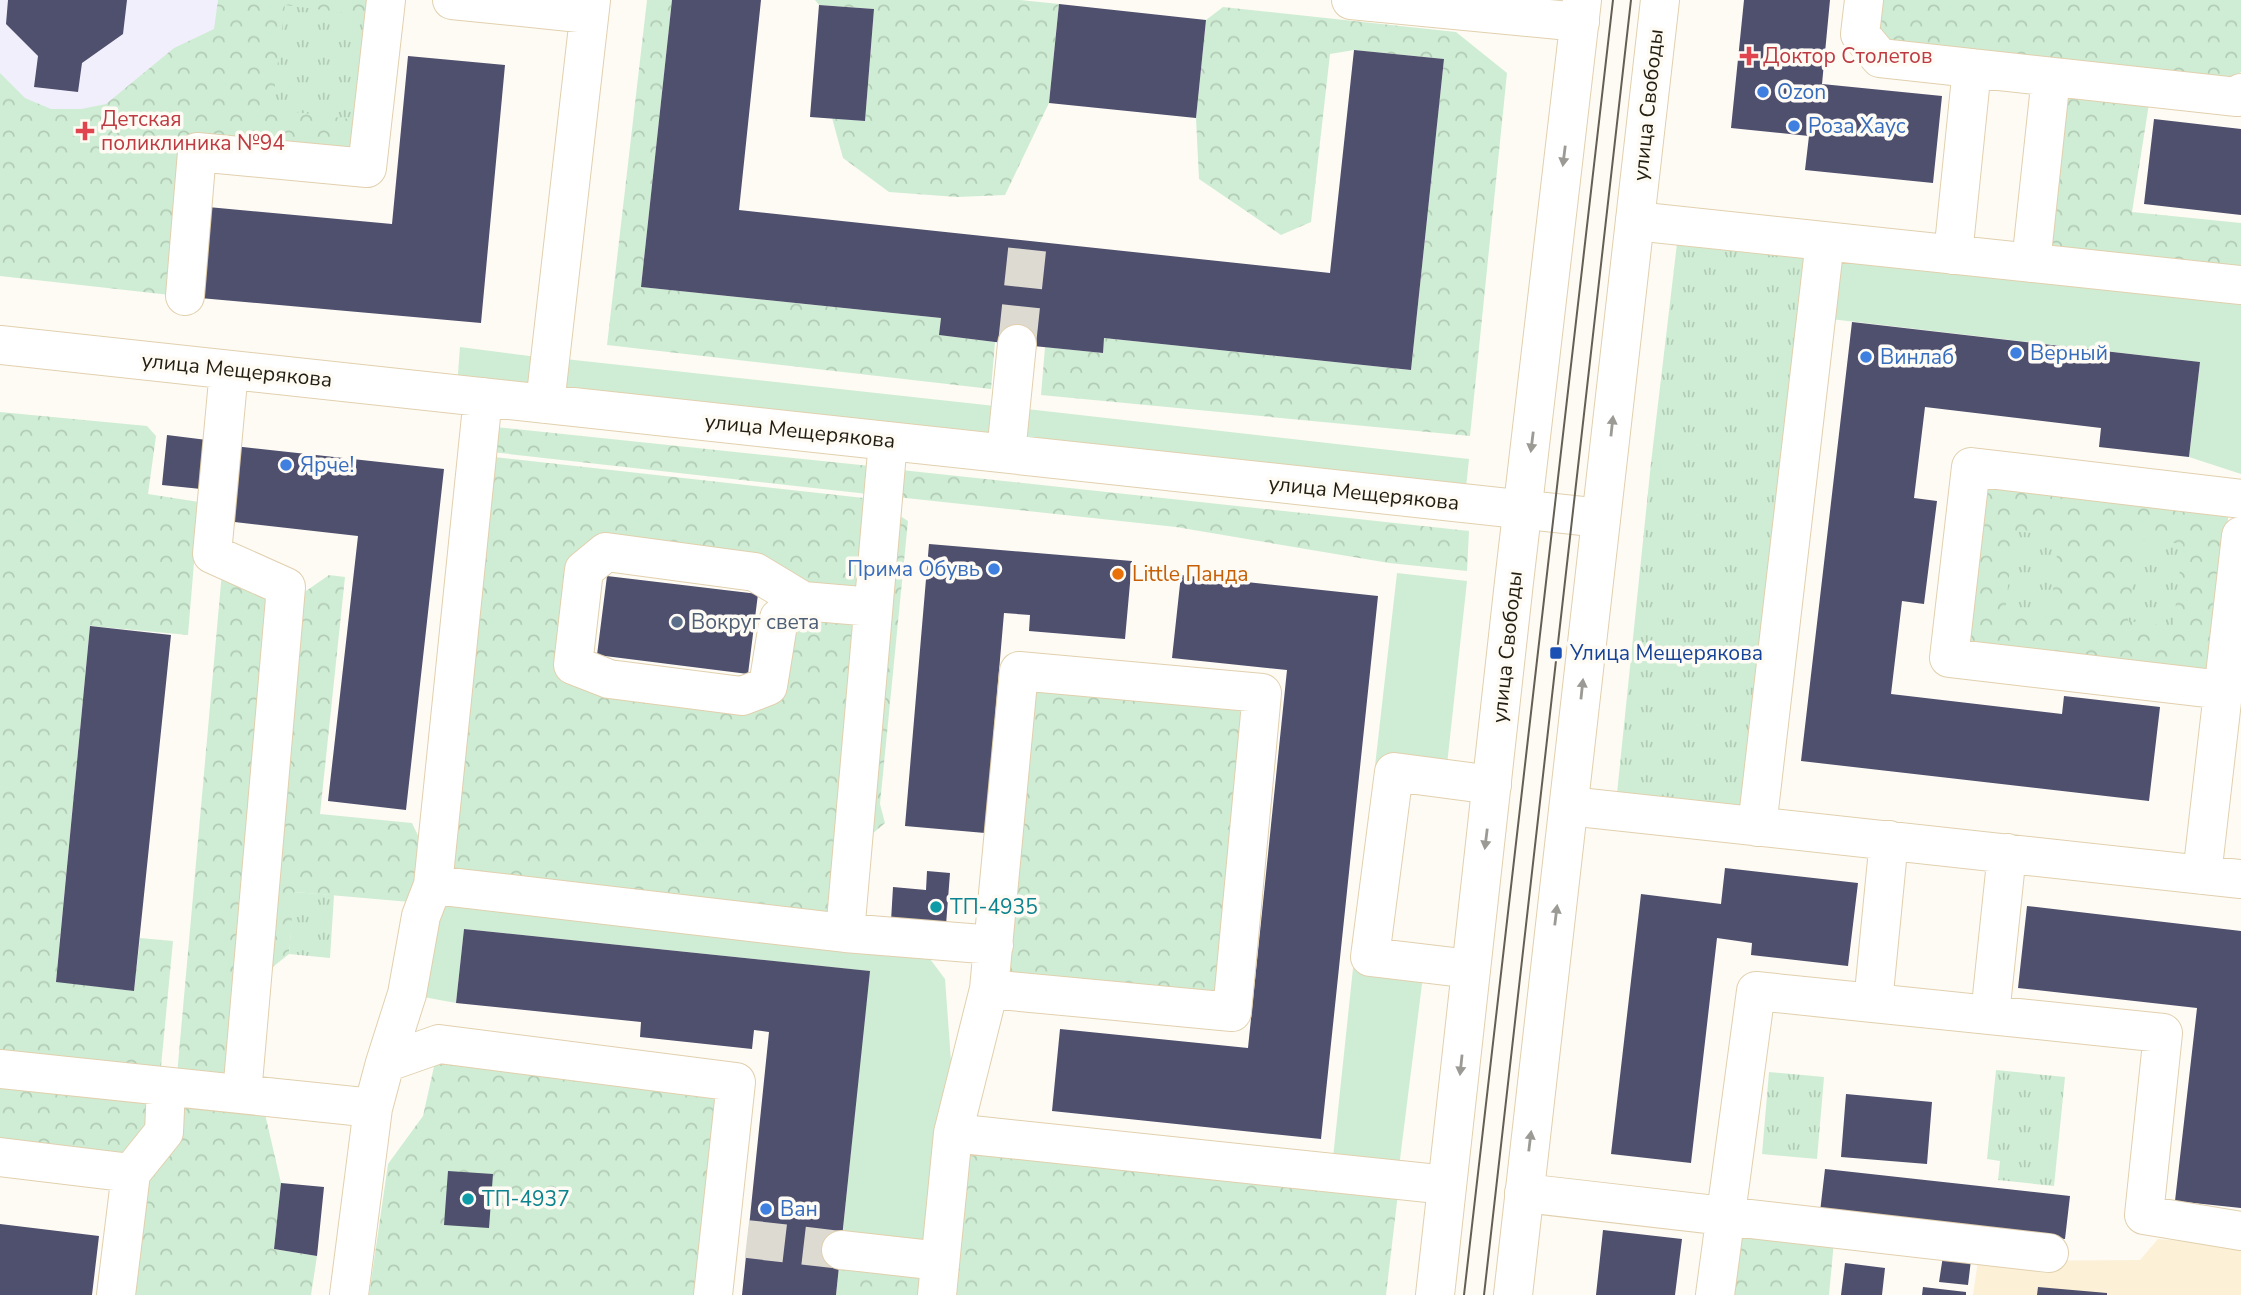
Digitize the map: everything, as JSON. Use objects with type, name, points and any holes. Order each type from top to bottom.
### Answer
[{"type":"street","points":[[185,296],[197,152],[367,168],[386,0]]},
{"type":"street","points":[[452,0],[590,7],[545,404]]},
{"type":"street","name":"улица Свободы","points":[[1513,1295],[1660,0]]},
{"type":"street","points":[[1864,0],[1860,34],[1880,58],[2237,97],[2241,93]]},
{"type":"street","points":[[1373,1],[1581,11]]},
{"type":"street","name":"улица Свободы","points":[[1435,1295],[1581,11]]},
{"type":"street","points":[[1952,255],[1972,68]]},
{"type":"street","points":[[2031,263],[2051,77]]},
{"type":"street","points":[[1634,221],[2241,285]]},
{"type":"street","points":[[1757,827],[1825,241]]},
{"type":"street","points":[[1006,453],[1017,344]]},
{"type":"street","name":"улица Мещерякова","points":[[0,345],[1601,518]]},
{"type":"street","points":[[229,370],[212,555],[286,587],[242,1094]]},
{"type":"street","points":[[349,1295],[373,1108],[407,995],[421,916],[433,885],[483,397]]},
{"type":"street","points":[[845,933],[888,441]]},
{"type":"street","points":[[2223,690],[1949,658],[1971,467],[2241,499]]},
{"type":"street","points":[[2202,874],[2241,536]]},
{"type":"street","points":[[803,601],[779,618],[768,686],[742,696],[608,679],[573,665],[584,570],[606,552],[755,572],[803,601],[873,607]]},
{"type":"street","points":[[841,1250],[939,1278],[953,1133],[989,989],[1019,671],[1262,693],[1232,1012],[989,989]]},
{"type":"street","points":[[1471,969],[1370,957],[1394,772],[1492,785]]},
{"type":"street","points":[[1569,806],[2241,879]]},
{"type":"street","points":[[1873,1003],[1889,841]]},
{"type":"street","points":[[1990,1015],[2007,853]]},
{"type":"street","points":[[433,885],[845,933],[994,945]]},
{"type":"street","points":[[1715,1295],[1756,991],[2163,1033],[2144,1215],[2241,1231]]},
{"type":"street","points":[[385,1063],[439,1044],[736,1082],[733,1238],[713,1295]]},
{"type":"street","points":[[0,1069],[373,1108]]},
{"type":"street","points":[[116,1295],[131,1173],[164,1132],[166,1087]]},
{"type":"street","points":[[953,1133],[1447,1185]]},
{"type":"street","points":[[0,1157],[131,1173]]},
{"type":"street","points":[[1524,1193],[2049,1253]]},
{"type":"shaded area","name":"Детская поликлиника №94","points":[[0,0],[276,0],[0,275]]},
{"type":"shaded area","points":[[2158,1239],[2241,1246],[2241,1295],[1973,1295],[1978,1261],[2140,1260]]},
{"type":"green space","name":"Детская поликлиника №94","points":[[218,0],[379,0],[361,154],[206,145],[170,295],[0,276],[0,73],[25,98],[51,109],[81,109],[106,104],[174,48],[214,29]]},
{"type":"green space","points":[[647,0],[672,0],[641,287],[941,318],[940,335],[995,342],[991,389],[607,345]]},
{"type":"green space","points":[[815,0],[1020,0],[1059,4],[1049,103],[1005,195],[957,197],[889,192],[843,158],[832,118],[865,121],[874,9],[819,5]]},
{"type":"green space","points":[[1877,0],[2241,0],[2241,72],[2226,84],[1887,46],[1874,24]]},
{"type":"green space","points":[[285,5],[377,17],[364,121],[272,109]]},
{"type":"green space","points":[[1223,7],[1456,32],[1507,73],[1470,436],[1041,395],[1045,347],[1102,353],[1104,338],[1411,370],[1444,59],[1354,50],[1330,54],[1311,222],[1281,235],[1199,179],[1196,118],[1206,20]]},
{"type":"green space","points":[[2056,87],[2150,97],[2132,212],[2241,223],[2241,274],[2039,252]]},
{"type":"green space","points":[[1678,235],[1816,250],[1750,817],[1616,803],[1651,463]]},
{"type":"green space","points":[[1830,249],[2241,292],[2241,474],[2189,457],[2200,362],[1822,318]]},
{"type":"green space","points":[[460,347],[545,358],[540,397],[457,387]]},
{"type":"green space","points":[[556,358],[1004,407],[1000,447],[551,399]]},
{"type":"green space","points":[[1018,408],[1469,459],[1465,497],[1014,448]]},
{"type":"green space","points":[[0,412],[147,426],[156,436],[148,494],[199,502],[188,635],[90,626],[56,981],[134,991],[140,938],[173,941],[160,1077],[0,1059]]},
{"type":"green space","points":[[486,426],[880,467],[877,495],[482,451]]},
{"type":"green space","points":[[476,455],[882,500],[873,607],[606,552],[573,665],[742,696],[779,618],[872,616],[845,933],[433,885]]},
{"type":"green space","points":[[892,469],[1469,531],[1467,571],[1389,563],[1176,527],[887,496]]},
{"type":"green space","points":[[1977,472],[2230,502],[2209,683],[1953,653]]},
{"type":"green space","points":[[886,507],[908,521],[880,804],[885,823],[865,840]]},
{"type":"green space","points":[[2014,531],[2059,536],[2050,618],[2005,613]]},
{"type":"green space","points":[[2138,539],[2183,544],[2173,627],[2128,621]]},
{"type":"green space","points":[[222,572],[296,598],[329,575],[345,577],[320,814],[412,823],[423,846],[410,902],[295,892],[289,954],[264,974],[231,1082],[177,1075]]},
{"type":"green space","points":[[1397,573],[1467,581],[1446,774],[1375,766]]},
{"type":"green space","points":[[1028,679],[1250,701],[1224,1003],[997,981]]},
{"type":"green space","points":[[433,885],[924,951],[945,979],[951,1061],[953,1133],[940,1261],[841,1250],[869,971],[464,929],[456,1003],[407,994]]},
{"type":"green space","points":[[294,892],[334,895],[330,958],[289,954]]},
{"type":"green space","points":[[1354,959],[1424,968],[1398,1175],[1332,1167]]},
{"type":"green space","points":[[439,1044],[736,1082],[713,1295],[369,1295],[388,1164],[423,1116]]},
{"type":"green space","points":[[1996,1070],[2065,1077],[2054,1186],[1998,1180],[2000,1161],[1987,1159]]},
{"type":"green space","points":[[1769,1072],[1824,1077],[1817,1159],[1762,1154]]},
{"type":"green space","points":[[0,1087],[265,1114],[281,1183],[274,1249],[317,1256],[311,1295],[124,1295],[136,1193],[0,1167]]},
{"type":"green space","points":[[953,1133],[1399,1185],[1386,1295],[836,1295],[841,1250],[940,1261]]},
{"type":"green space","points":[[1734,1225],[1834,1241],[1829,1295],[1726,1295]]},
{"type":"building","points":[[8,0],[127,0],[123,34],[82,63],[78,92],[34,87],[38,56],[6,24]]},
{"type":"building","points":[[672,0],[761,0],[739,210],[1330,273],[1354,50],[1444,59],[1411,370],[1104,338],[1103,353],[995,342],[939,335],[941,318],[641,287]]},
{"type":"building","points":[[1744,0],[1830,0],[1822,84],[1942,96],[1933,183],[1805,170],[1809,136],[1731,128]]},
{"type":"building","points":[[1059,4],[1206,20],[1196,118],[1049,103]]},
{"type":"building","points":[[819,5],[874,9],[865,121],[810,117]]},
{"type":"building","points":[[408,56],[505,65],[481,323],[200,298],[208,207],[392,224]]},
{"type":"building","points":[[2154,119],[2241,129],[2241,215],[2144,204]]},
{"type":"building","points":[[1852,322],[2200,362],[2189,457],[2099,447],[2101,428],[1925,407],[1914,498],[1937,501],[1924,604],[1902,601],[1891,694],[2062,714],[2064,696],[2160,707],[2149,801],[1801,761]]},
{"type":"building","points":[[167,435],[207,440],[201,489],[162,485]]},
{"type":"building","points":[[234,446],[444,469],[406,810],[328,801],[358,536],[226,521]]},
{"type":"building","points":[[929,544],[1132,561],[1125,639],[1029,631],[1030,615],[1004,613],[985,833],[905,826]]},
{"type":"building","points":[[1181,575],[1378,596],[1321,1139],[1052,1111],[1060,1029],[1248,1048],[1287,670],[1172,658]]},
{"type":"building","points":[[607,576],[758,594],[748,674],[597,655]]},
{"type":"building","points":[[90,626],[171,635],[134,991],[56,982]]},
{"type":"building","points":[[1725,868],[1858,883],[1848,966],[1751,955],[1752,943],[1717,938],[1691,1163],[1611,1154],[1641,894],[1721,904]]},
{"type":"building","points":[[927,871],[950,873],[946,925],[891,921],[893,887],[926,890]]},
{"type":"building","points":[[2027,906],[2241,931],[2241,1208],[2175,1201],[2197,1008],[2018,988]]},
{"type":"building","points":[[464,929],[870,971],[836,1295],[742,1295],[769,1032],[754,1030],[752,1049],[640,1037],[641,1022],[456,1003]]},
{"type":"building","points":[[1846,1094],[1932,1102],[1927,1164],[1841,1157]]},
{"type":"building","points":[[1825,1169],[2070,1196],[2065,1239],[1820,1212]]},
{"type":"building","name":"ТП-4937","points":[[448,1171],[493,1174],[489,1228],[444,1225]]},
{"type":"building","points":[[281,1183],[324,1187],[317,1256],[274,1249]]},
{"type":"building","points":[[0,1224],[99,1236],[92,1295],[0,1295]]},
{"type":"building","points":[[1603,1230],[1682,1239],[1675,1295],[1596,1295]]},
{"type":"building","points":[[1943,1256],[1971,1260],[1968,1285],[1939,1282]]},
{"type":"building","points":[[1845,1263],[1885,1268],[1882,1295],[1841,1295]]},
{"type":"building","points":[[1923,1287],[1966,1292],[1966,1295],[1922,1295]]},
{"type":"building","points":[[2038,1287],[2107,1293],[2107,1295],[2037,1295]]},
{"type":"tunnel","points":[[1017,344],[1028,241]]},
{"type":"tunnel","points":[[747,1239],[841,1250]]},
{"type":"tram line","points":[[1464,1295],[1613,0]]},
{"type":"tram line","points":[[1484,1295],[1631,0]]},
{"type":"place","name":"Доктор Столетов","points":[[1749,56]]},
{"type":"place","name":"Ozon","points":[[1763,92]]},
{"type":"place","name":"Роза Хаус","points":[[1794,126]]},
{"type":"place","name":"Детская поликлиника №94","points":[[85,131]]},
{"type":"place","name":"Верный","points":[[2016,353]]},
{"type":"place","name":"Винлаб","points":[[1866,357]]},
{"type":"place","name":"Ярче!","points":[[286,465]]},
{"type":"place","name":"Прима Обувь","points":[[994,569]]},
{"type":"place","name":"Little Панда","points":[[1118,574]]},
{"type":"place","name":"Вокруг света","points":[[677,622]]},
{"type":"place","name":"Улица Мещерякова","points":[[1556,653]]},
{"type":"place","name":"ТП-4935","points":[[936,907]]},
{"type":"place","name":"ТП-4937","points":[[468,1199]]},
{"type":"place","name":"Ван","points":[[766,1209]]}]
